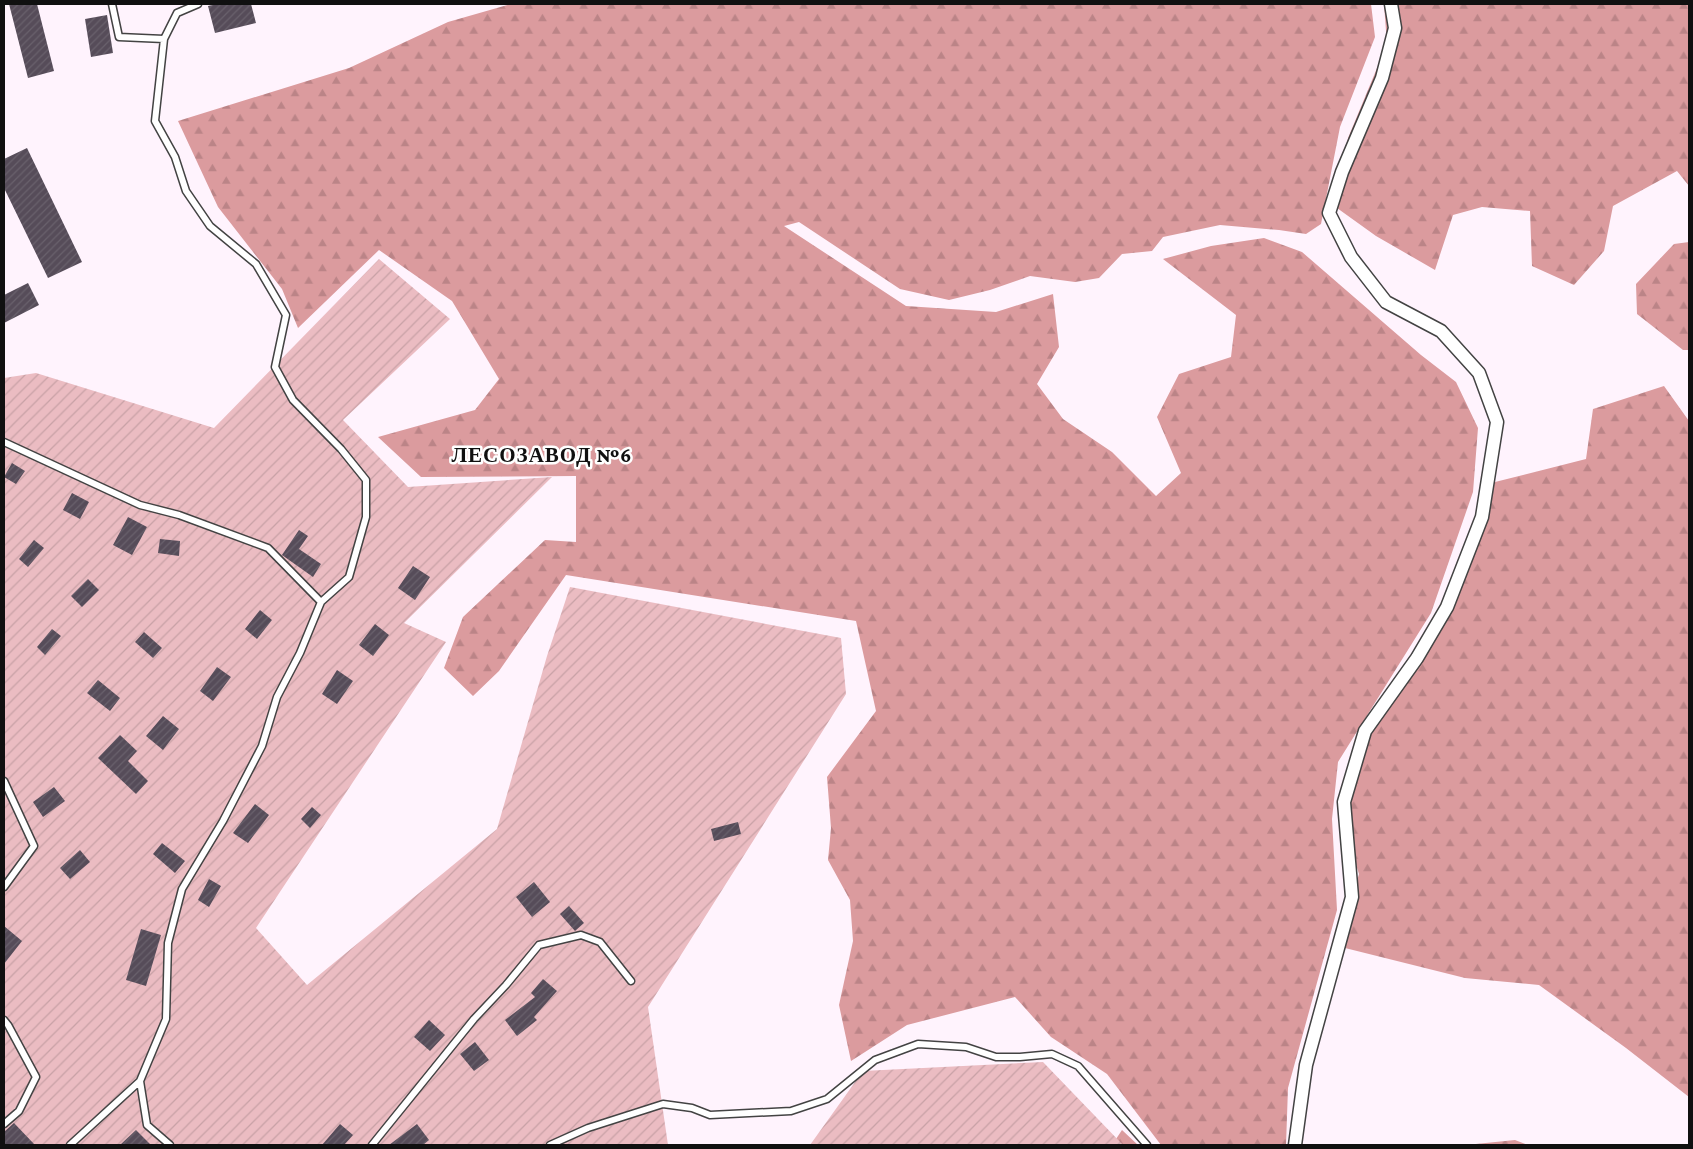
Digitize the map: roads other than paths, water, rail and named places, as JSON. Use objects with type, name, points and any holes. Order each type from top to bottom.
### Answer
[{"type":"street","points":[[1295,1145],[1306,1065],[1352,897],[1344,802],[1365,732],[1417,658],[1447,607],[1482,517],[1497,422],[1479,373],[1441,331],[1386,302],[1351,257],[1329,213],[1342,172],[1382,78],[1395,28],[1391,4]]},
{"type":"lane","points":[[112,4],[119,37],[164,39]]},
{"type":"lane","points":[[70,1145],[140,1080],[166,1019],[168,942],[182,889],[223,821],[262,746],[277,697],[300,653],[321,602],[350,577],[366,517],[366,480],[340,449],[293,400],[275,367],[286,315],[256,264],[210,226],[186,191],[175,157],[155,121],[164,39],[176,12],[198,4]]},
{"type":"lane","points":[[4,442],[140,506],[179,515],[268,548],[321,602]]},
{"type":"lane","points":[[4,781],[34,846],[4,886]]},
{"type":"lane","points":[[372,1145],[474,1019],[506,985],[539,945],[581,935],[600,942],[631,981]]},
{"type":"lane","points":[[4,1020],[36,1077],[19,1111],[4,1124]]},
{"type":"lane","points":[[550,1145],[588,1128],[663,1104],[692,1108],[710,1115],[791,1110],[827,1099],[875,1060],[918,1044],[966,1047],[996,1057],[1052,1054],[1078,1066],[1147,1145]]},
{"type":"lane","points":[[140,1080],[147,1125],[170,1145]]},
{"type":"district","name":"ЛЕСОЗАВОД №6","points":[[542,455]]}]
